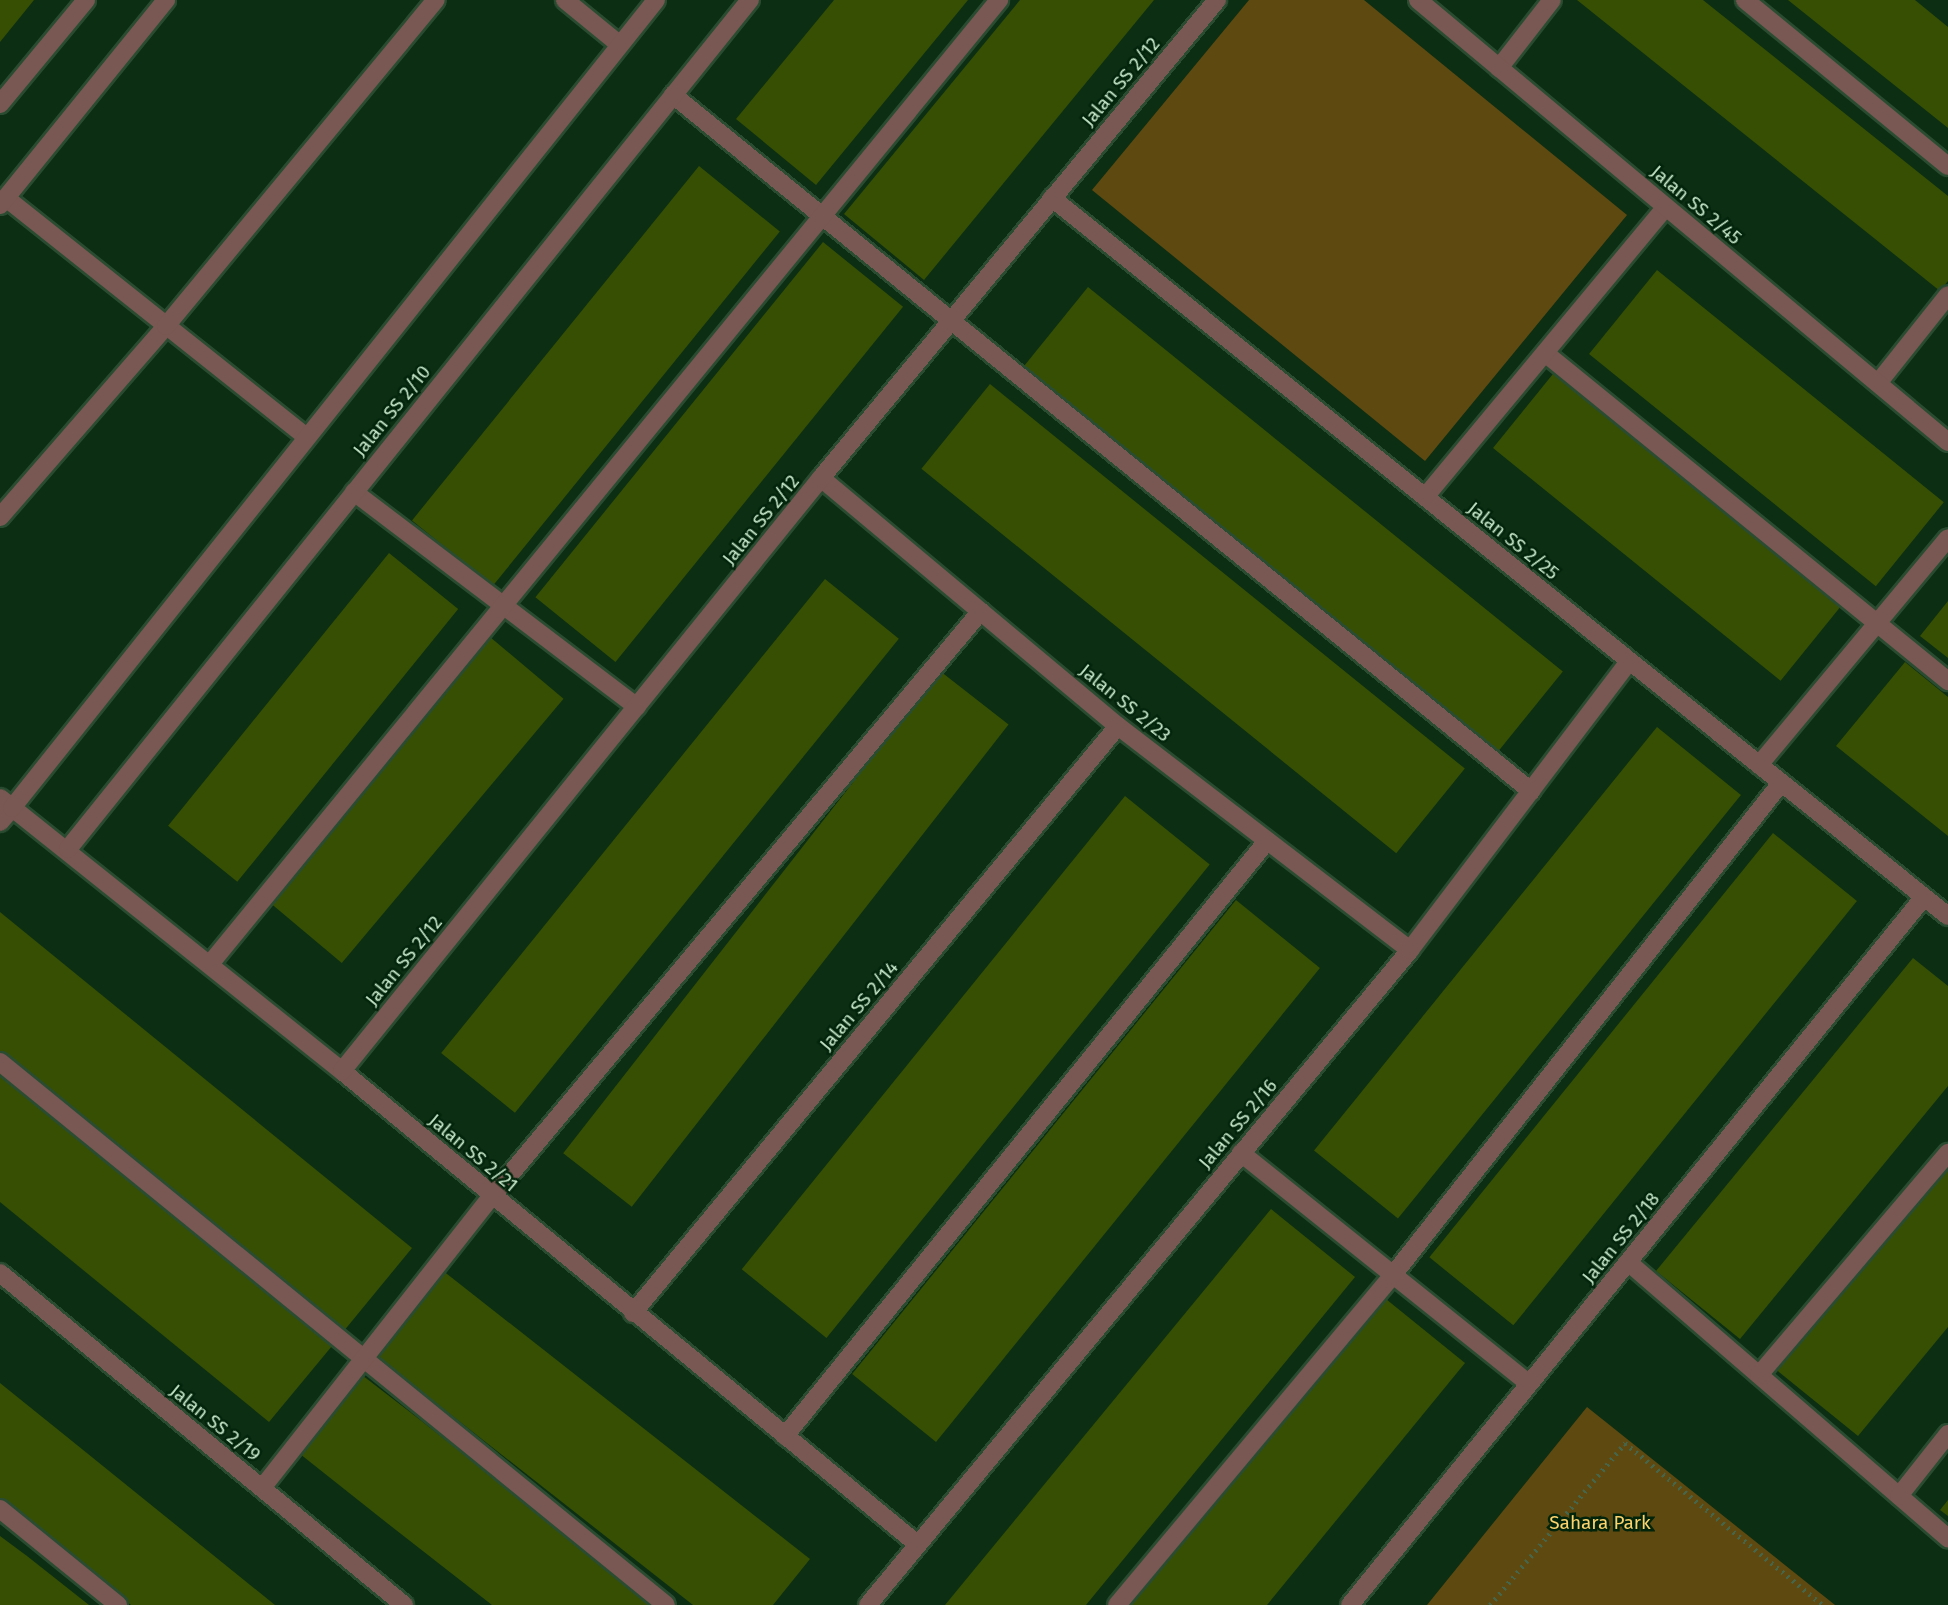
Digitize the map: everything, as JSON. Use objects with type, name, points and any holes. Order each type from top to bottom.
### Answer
[{"type":"street","points":[[0,104],[86,0]]},
{"type":"street","points":[[166,0],[3,202],[306,437]]},
{"type":"street","points":[[0,517],[166,326],[436,0]]},
{"type":"street","points":[[565,0],[620,44]]},
{"type":"street","points":[[0,822],[6,803],[306,437],[656,0]]},
{"type":"street","name":"Jalan SS 2/10","points":[[68,849],[750,0]]},
{"type":"street","points":[[210,964],[505,607],[999,0]]},
{"type":"street","name":"Jalan SS 2/12","points":[[342,1071],[821,478],[1217,0]]},
{"type":"street","name":"Jalan SS 2/45","points":[[1418,0],[1948,442]]},
{"type":"street","points":[[1499,68],[1552,0]]},
{"type":"street","points":[[1745,0],[1948,166]]},
{"type":"street","points":[[673,95],[949,322],[1531,791]]},
{"type":"street","name":"Jalan SS 2/25","points":[[1052,198],[1948,916]]},
{"type":"street","points":[[1425,497],[1666,207]]},
{"type":"street","points":[[1878,383],[1948,295]]},
{"type":"street","points":[[1545,353],[1948,681]]},
{"type":"street","name":"Jalan SS 2/23","points":[[821,478],[1118,726],[1410,950]]},
{"type":"street","points":[[354,492],[637,707]]},
{"type":"street","points":[[1759,765],[1948,538]]},
{"type":"street","points":[[262,1488],[492,1196],[981,611]]},
{"type":"street","name":"Jalan SS 2/16","points":[[868,1605],[916,1543],[1410,950],[1629,662]]},
{"type":"street","name":"Jalan SS 2/14","points":[[633,1313],[1118,726]]},
{"type":"street","points":[[1117,1605],[1393,1275],[1781,783]]},
{"type":"street","name":"Jalan SS 2/21","points":[[6,803],[68,849],[342,1071],[916,1543]]},
{"type":"street","points":[[785,1436],[1267,841]]},
{"type":"street","name":"Jalan SS 2/18","points":[[1350,1605],[1924,897]]},
{"type":"street","points":[[0,1062],[666,1605]]},
{"type":"street","points":[[1241,1153],[1529,1384]]},
{"type":"street","points":[[1759,1376],[1948,1153]]},
{"type":"street","points":[[1628,1262],[1948,1538]]},
{"type":"street","name":"Jalan SS 2/19","points":[[0,1273],[262,1488],[396,1603]]},
{"type":"street","points":[[1899,1496],[1948,1434]]},
{"type":"street","points":[[0,1509],[118,1605]]},
{"type":"path","points":[[1490,1605],[1625,1443],[1823,1605]]},
{"type":"green space","points":[[1249,0],[1364,0],[1627,215],[1425,461],[1092,190]]},
{"type":"green space","name":"Sahara Park","points":[[1587,1407],[1835,1605],[1427,1605]]},
{"type":"building","points":[[0,0],[34,0],[0,42]]},
{"type":"building","points":[[834,0],[968,0],[816,185],[736,119]]},
{"type":"building","points":[[1020,0],[1154,0],[924,280],[844,214]]},
{"type":"building","points":[[1577,0],[1703,0],[1948,196],[1948,281],[1940,291]]},
{"type":"building","points":[[1788,0],[1915,0],[1948,27],[1948,128]]},
{"type":"building","points":[[699,166],[780,231],[493,586],[412,520]]},
{"type":"building","points":[[823,242],[903,307],[615,662],[535,597]]},
{"type":"building","points":[[1657,270],[1944,502],[1876,586],[1589,354]]},
{"type":"building","points":[[1088,287],[1563,672],[1495,755],[1020,371]]},
{"type":"building","points":[[1561,364],[1849,597],[1781,681],[1493,448]]},
{"type":"building","points":[[990,384],[1465,769],[1396,853],[921,469]]},
{"type":"building","points":[[389,553],[458,609],[237,882],[168,826]]},
{"type":"building","points":[[825,579],[899,639],[515,1113],[441,1053]]},
{"type":"building","points":[[1948,601],[1948,658],[1920,636]]},
{"type":"building","points":[[490,637],[564,699],[342,963],[268,901]]},
{"type":"building","points":[[1905,662],[1948,697],[1948,836],[1836,746]]},
{"type":"building","points":[[940,671],[1009,725],[632,1207],[563,1153]]},
{"type":"building","points":[[1657,727],[1741,795],[1398,1219],[1314,1151]]},
{"type":"building","points":[[1125,796],[1210,865],[826,1338],[742,1269]]},
{"type":"building","points":[[1773,833],[1857,901],[1513,1325],[1429,1257]]},
{"type":"building","points":[[1236,900],[1320,968],[936,1442],[852,1374]]},
{"type":"building","points":[[0,912],[412,1248],[343,1332],[0,1051]]},
{"type":"building","points":[[1913,958],[1948,986],[1948,1086],[1740,1339],[1656,1271]]},
{"type":"building","points":[[0,1075],[332,1346],[269,1422],[0,1202]]},
{"type":"building","points":[[1948,1156],[1948,1327],[1858,1436],[1774,1368]]},
{"type":"building","points":[[1271,1209],[1355,1277],[1086,1605],[945,1605]]},
{"type":"building","points":[[442,1270],[810,1559],[773,1605],[693,1605],[375,1355]]},
{"type":"building","points":[[1381,1295],[1465,1363],[1267,1605],[1126,1605]]},
{"type":"building","points":[[358,1372],[655,1605],[492,1605],[387,1523],[295,1450]]},
{"type":"building","points":[[0,1383],[275,1605],[131,1605],[14,1511],[0,1499]]},
{"type":"building","points":[[1948,1500],[1948,1516],[1940,1510]]},
{"type":"building","points":[[0,1536],[27,1556],[89,1605],[0,1605]]}]
